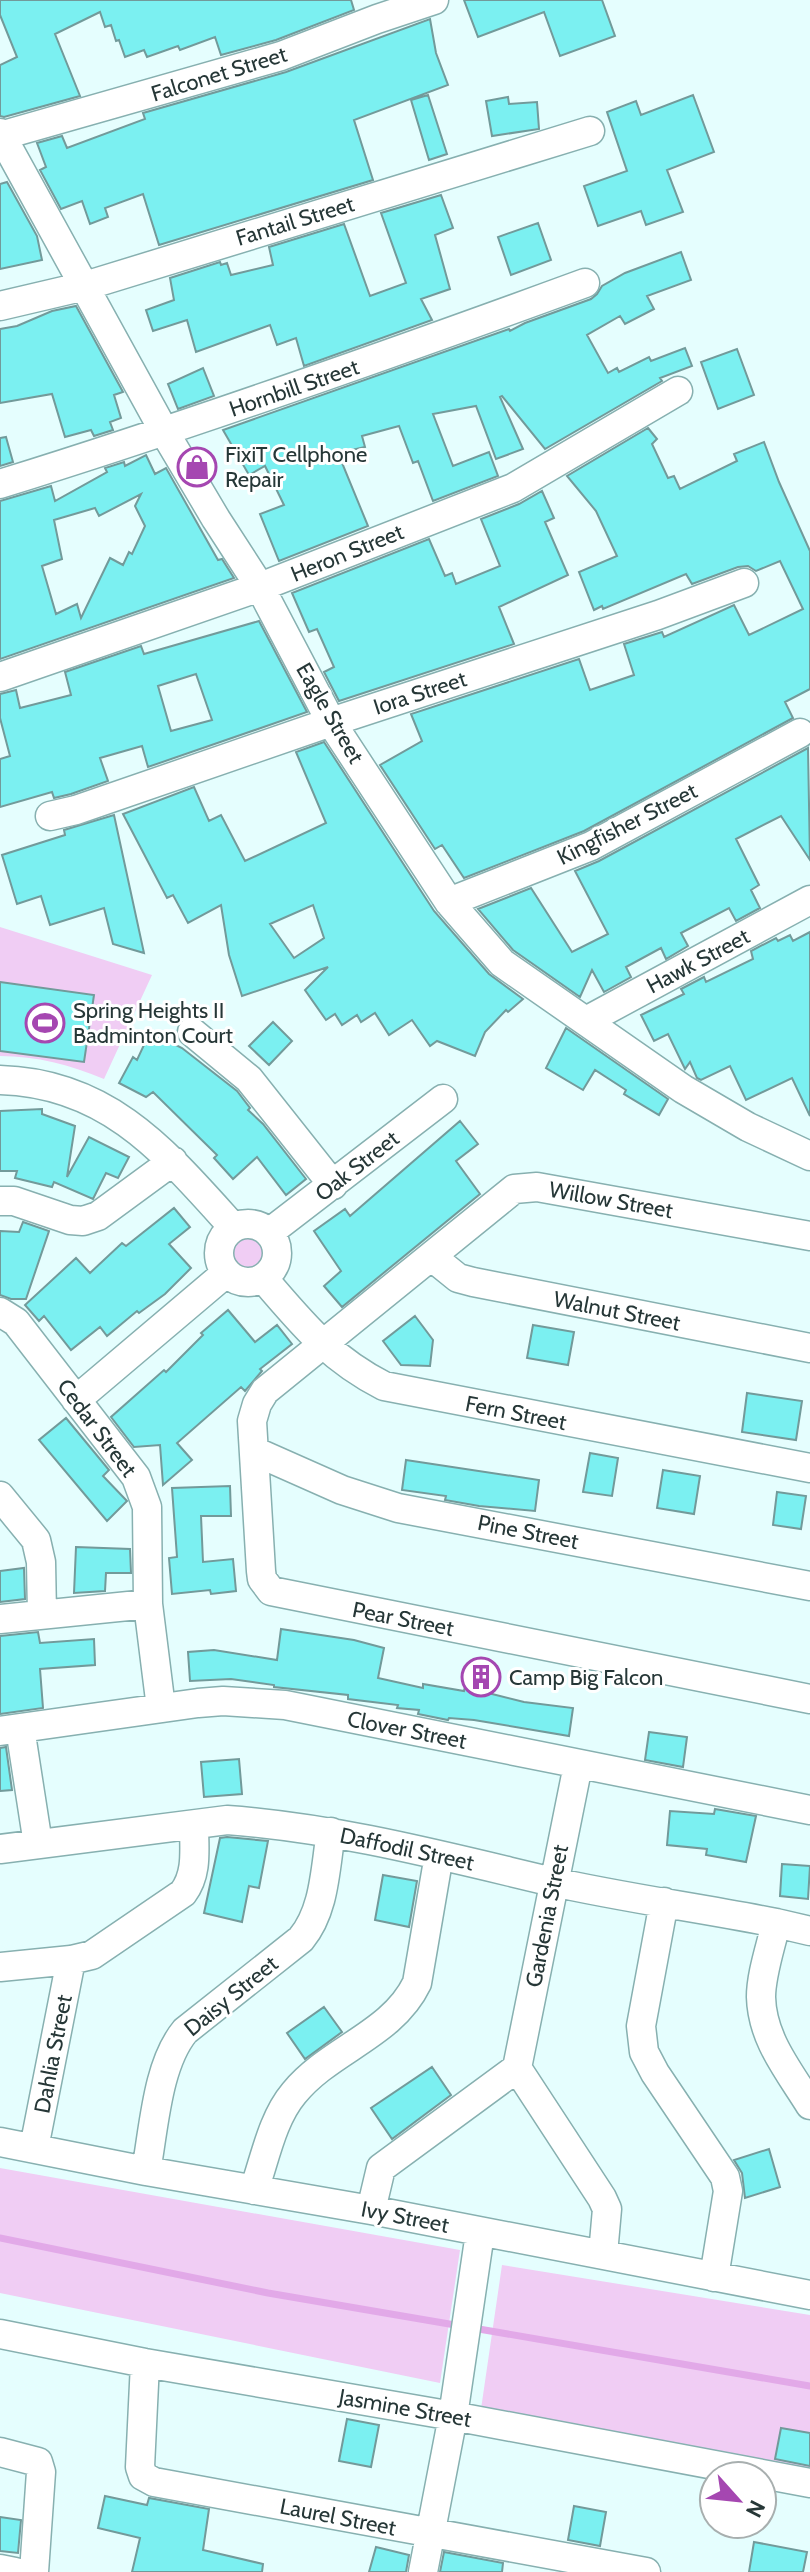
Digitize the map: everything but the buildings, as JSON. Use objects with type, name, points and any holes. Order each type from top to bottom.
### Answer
[{"type":"street","name":"Falconet Street","points":[[0,135],[281,56],[434,0]]},
{"type":"street","name":"Fantail Street","points":[[0,306],[85,286],[590,131]]},
{"type":"street","name":"Eagle Street","points":[[0,135],[165,433],[260,587],[331,722],[449,902],[502,963],[683,1089],[748,1127],[810,1156]]},
{"type":"street","name":"Hornbill Street","points":[[0,484],[165,433],[372,362],[585,283]]},
{"type":"street","name":"Heron Street","points":[[0,677],[260,587],[513,488],[678,391]]},
{"type":"street","name":"Iora Street","points":[[50,816],[76,810],[331,722],[631,624],[744,583]]},
{"type":"street","name":"Kingfisher Street","points":[[449,902],[591,846],[800,733]]},
{"type":"street","name":"Hawk Street","points":[[586,1021],[810,900]]},
{"type":"street","points":[[192,1032],[249,1079],[333,1185]]},
{"type":"street","points":[[0,1080],[82,1096],[134,1126],[173,1161],[233,1227]]},
{"type":"street","name":"Oak Street","points":[[270,1232],[443,1099]]},
{"type":"street","points":[[0,1201],[14,1201],[70,1220],[83,1221],[98,1216],[173,1161]]},
{"type":"street","name":"Willow Street","points":[[321,1344],[514,1189],[530,1186],[810,1236]]},
{"type":"street","points":[[246,1223],[259,1225],[270,1232],[277,1243],[278,1257],[273,1269],[263,1278],[250,1282],[237,1280],[226,1273],[220,1261],[219,1248],[223,1236],[233,1227],[246,1223]]},
{"type":"street","name":"Walnut Street","points":[[432,1257],[458,1278],[473,1282],[810,1348]]},
{"type":"street","points":[[76,1400],[226,1273]]},
{"type":"street","name":"Fern Street","points":[[263,1278],[321,1344],[367,1377],[403,1392],[810,1468]]},
{"type":"street","name":"Cedar Street","points":[[0,1312],[16,1322],[136,1477],[143,1492],[147,1507],[148,1604],[161,1708]]},
{"type":"street","name":"Pear Street","points":[[321,1344],[265,1391],[252,1421],[261,1571],[271,1591],[810,1699]]},
{"type":"street","name":"Pine Street","points":[[254,1451],[342,1490],[398,1508],[810,1586]]},
{"type":"street","points":[[4,1508],[36,1540],[41,1562],[42,1614]]},
{"type":"street","points":[[0,1619],[148,1604]]},
{"type":"street","name":"Clover Street","points":[[10,1730],[223,1701],[285,1705],[810,1810]]},
{"type":"street","points":[[10,1730],[38,1844]]},
{"type":"street","name":"Gardenia Street","points":[[517,2068],[578,1765]]},
{"type":"street","name":"Daffodil Street","points":[[0,1849],[227,1820],[331,1832],[553,1882],[810,1931]]},
{"type":"street","name":"Dahlia Street","points":[[0,1967],[71,1960],[100,1950],[183,1893],[194,1871],[194,1825]]},
{"type":"street","name":"Daisy Street","points":[[146,2171],[167,2064],[175,2044],[185,2031],[301,1939],[312,1926],[319,1910],[331,1832]]},
{"type":"street","points":[[254,2190],[277,2124],[292,2095],[314,2071],[394,2016],[408,2001],[417,1983],[439,1855]]},
{"type":"street","points":[[664,1902],[641,2026],[644,2052],[725,2177],[728,2191],[714,2277]]},
{"type":"street","points":[[776,1923],[761,1995],[763,2016],[769,2040],[810,2105]]},
{"type":"street","name":"Dahlia Street","points":[[34,2148],[71,1960]]},
{"type":"street","points":[[371,2210],[378,2175],[389,2161],[517,2068],[602,2198],[607,2209],[603,2254]]},
{"type":"street","name":"Ivy Street","points":[[0,2142],[810,2295]]},
{"type":"street","points":[[423,2572],[453,2416],[480,2233]]},
{"type":"street","name":"Jasmine Street","points":[[0,2334],[810,2483]]},
{"type":"street","name":"Laurel Street","points":[[145,2363],[140,2467],[143,2476],[154,2482],[646,2572]]},
{"type":"street","points":[[0,2452],[38,2462],[41,2472],[34,2572]]},
{"type":"street","points":[[0,2569],[15,2572]]},
{"type":"shaded area","points":[[0,927],[152,975],[104,1079],[53,1062],[0,1056]]},
{"type":"shaded area","points":[[248,1229],[265,1236],[272,1253],[265,1270],[248,1277],[231,1270],[224,1253],[231,1236]]},
{"type":"shaded area","points":[[0,2168],[460,2250],[440,2383],[0,2293]]},
{"type":"shaded area","points":[[502,2265],[810,2315],[810,2468],[481,2409]]},
{"type":"waterway","points":[[0,2238],[268,2293],[461,2326]]},
{"type":"waterway","points":[[473,2328],[810,2386]]},
{"type":"place","name":"FixiT Cellphone Repair","points":[[197,467]]},
{"type":"place","name":"Spring Heights II Badminton Court","points":[[45,1023]]},
{"type":"place","name":"Camp Big Falcon","points":[[481,1677]]}]
